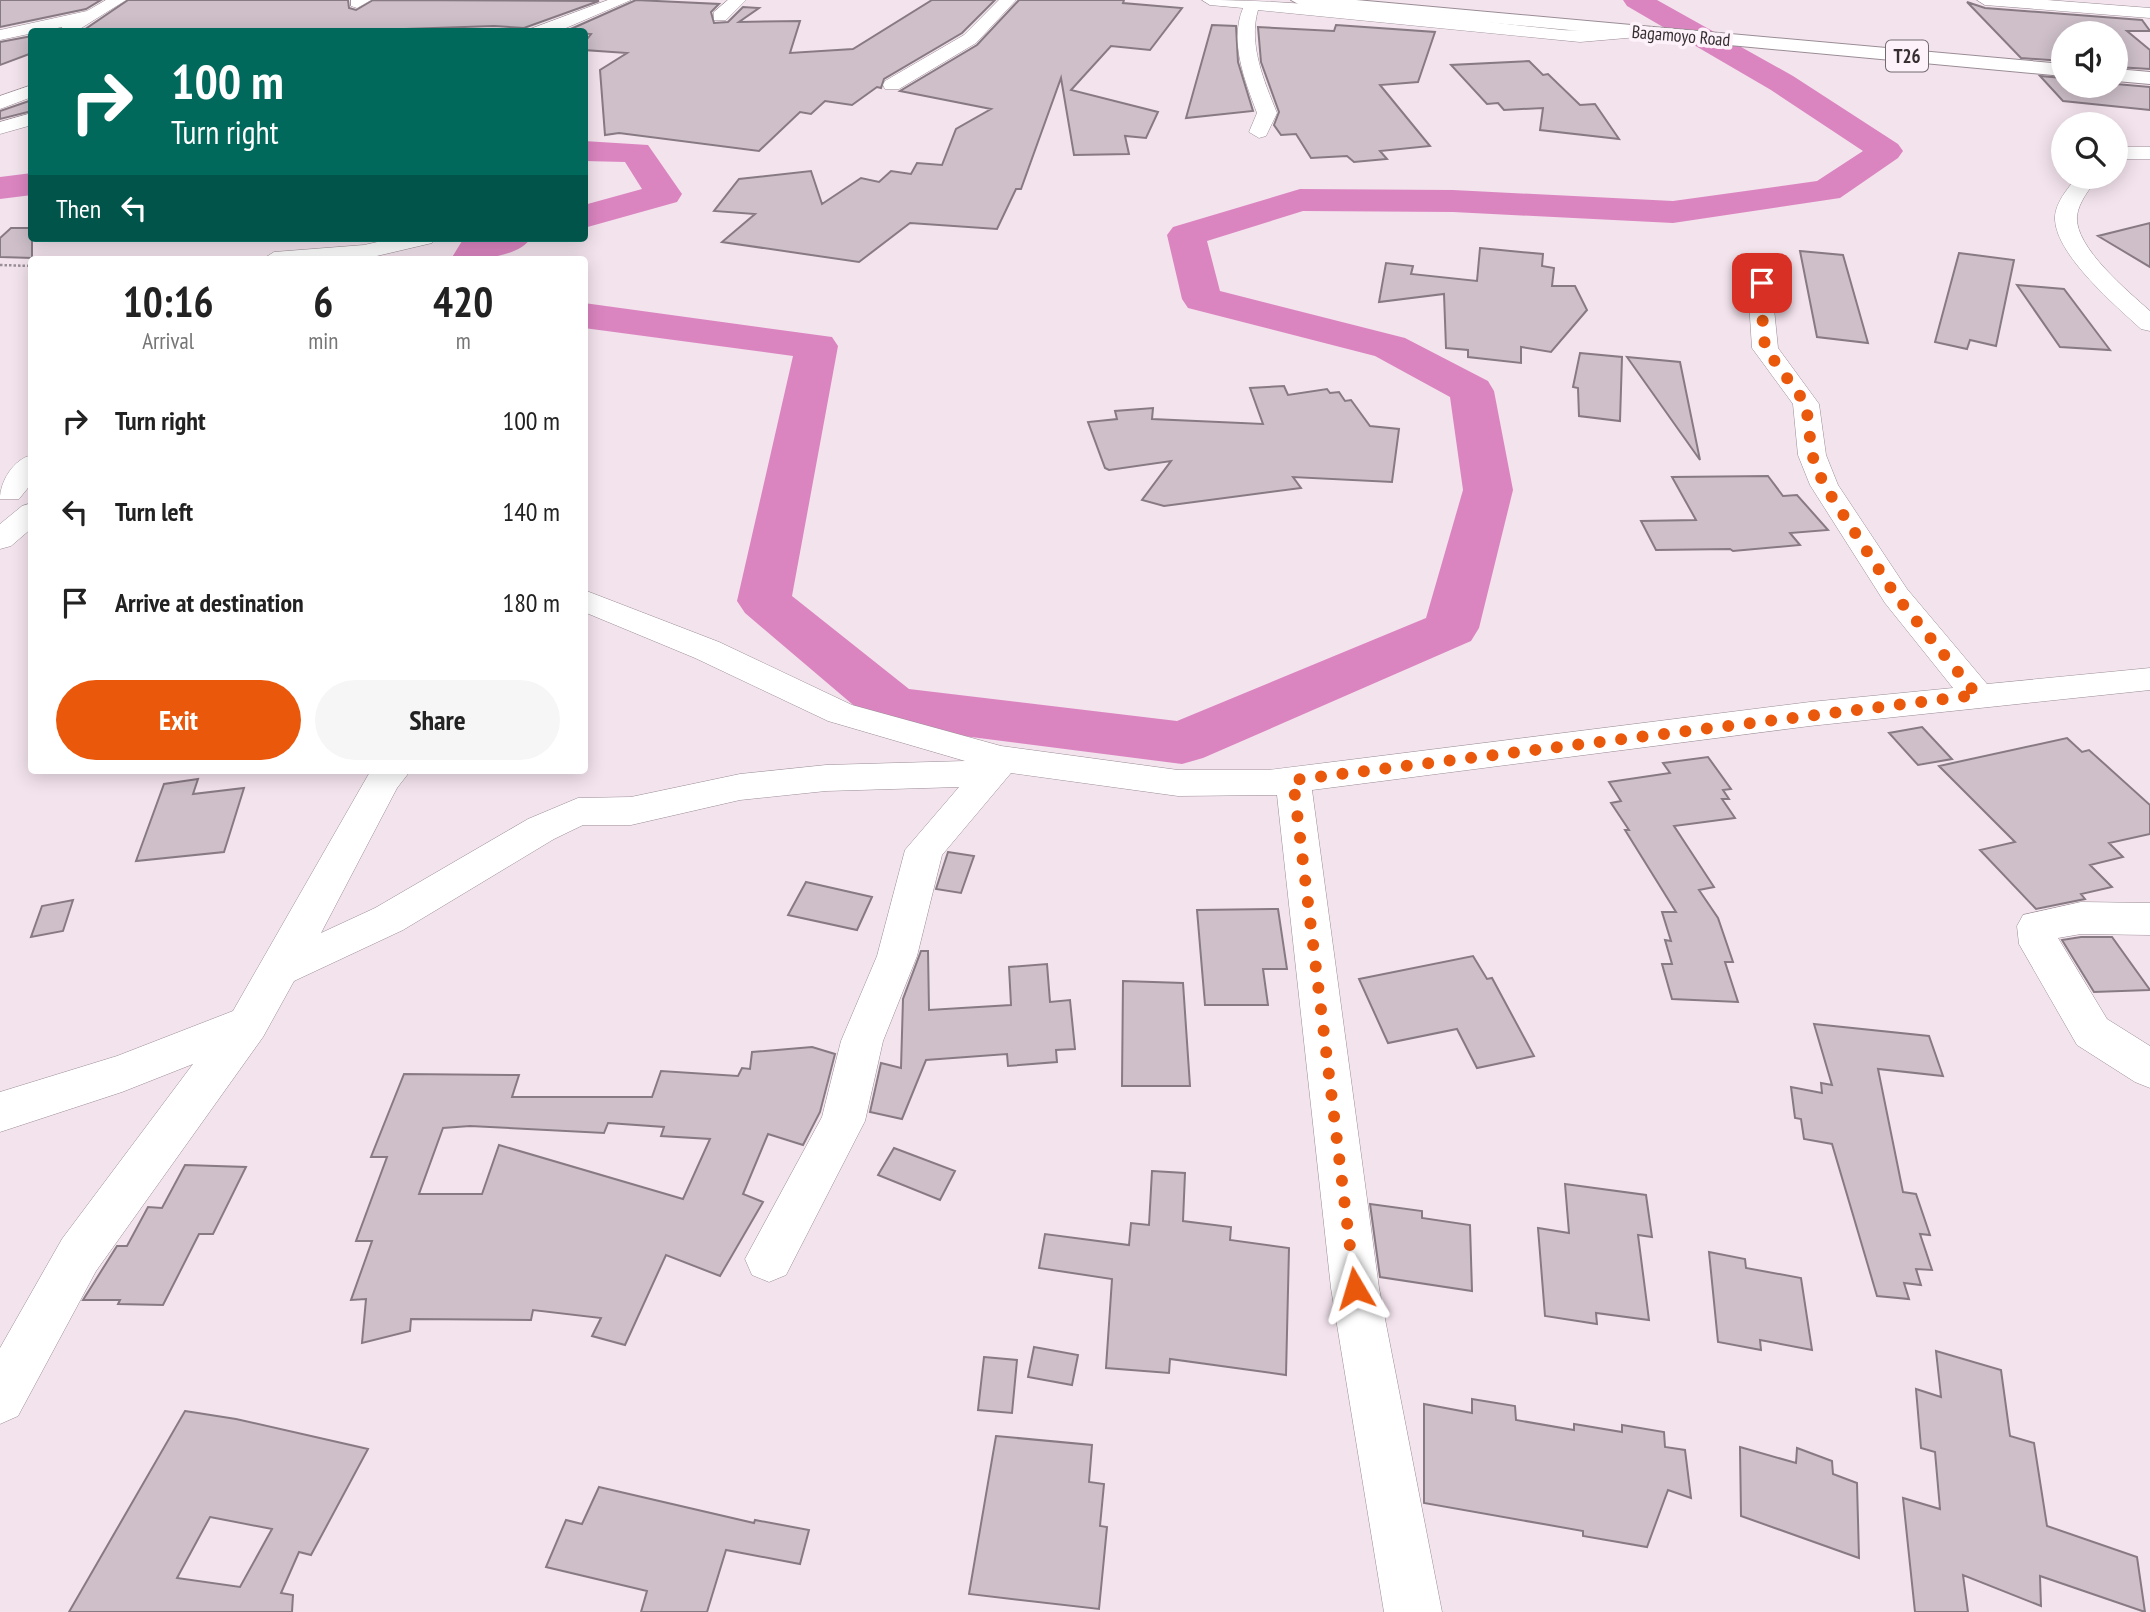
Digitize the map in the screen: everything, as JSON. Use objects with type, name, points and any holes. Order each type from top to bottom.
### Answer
[{"type":"highway","name":"Bagamoyo Road","points":[[1300,0],[2051,69]]},
{"type":"highway","points":[[2128,76],[2150,78]]},
{"type":"street","points":[[68,28],[118,0]]},
{"type":"street","points":[[548,28],[623,0]]},
{"type":"street","points":[[720,16],[738,0]]},
{"type":"street","points":[[892,85],[966,43],[996,17],[1008,0]]},
{"type":"street","points":[[1210,0],[1253,2],[1580,37],[1639,32]]},
{"type":"street","points":[[1985,0],[2150,13]]},
{"type":"street","points":[[1253,2],[1247,55],[1267,113],[1259,132]]},
{"type":"street","points":[[32,28],[91,15]]},
{"type":"street","points":[[0,35],[28,29]]},
{"type":"street","points":[[0,103],[28,92]]},
{"type":"street","points":[[0,128],[28,120]]},
{"type":"street","points":[[2128,153],[2150,153]]},
{"type":"street","points":[[2078,189],[2066,219],[2072,242],[2150,324]]},
{"type":"street","points":[[313,256],[364,252],[407,242]]},
{"type":"street","points":[[1768,281],[1760,286],[1765,348],[1806,404],[1812,455],[1824,485],[1896,596],[1977,695]]},
{"type":"street","points":[[0,540],[28,473]]},
{"type":"street","points":[[588,602],[707,650],[840,713],[997,766]]},
{"type":"street","points":[[281,969],[388,919],[541,830],[578,813],[631,811],[740,788],[826,778],[997,766],[1178,783],[1293,780],[1977,695],[2150,679]]},
{"type":"street","points":[[769,1259],[843,1121],[862,1041],[897,956],[923,850],[997,766]]},
{"type":"street","points":[[0,1398],[79,1255],[248,1024],[281,969],[383,780],[389,774]]},
{"type":"street","points":[[1293,780],[1355,1288],[1413,1612]]},
{"type":"street","points":[[2150,919],[2081,918],[2037,926],[2039,944],[2092,1032],[2150,1069]]},
{"type":"street","points":[[0,1112],[122,1073],[248,1024]]},
{"type":"path","points":[[0,265],[28,265]]},
{"type":"building","points":[[0,0],[101,0],[86,9],[0,27]]},
{"type":"building","points":[[128,0],[348,0],[349,8],[356,10],[373,0],[599,1],[524,28],[87,28]]},
{"type":"building","points":[[636,0],[719,4],[711,12],[714,23],[728,22],[743,7],[759,8],[739,22],[800,21],[790,53],[853,49],[932,0],[995,0],[962,33],[884,79],[881,88],[877,87],[852,105],[825,101],[811,114],[800,112],[759,151],[619,133],[605,135],[600,70],[627,53],[588,50],[588,38],[591,34],[588,34],[588,28],[573,28]]},
{"type":"building","points":[[1019,0],[1124,0],[1123,3],[1182,8],[1150,50],[1111,46],[1071,90],[1158,112],[1146,138],[1125,136],[1129,154],[1074,155],[1061,78],[1021,189],[1016,189],[997,229],[910,223],[859,262],[722,242],[755,214],[714,211],[739,179],[811,171],[822,204],[861,178],[879,182],[891,171],[911,174],[917,163],[942,165],[956,129],[991,109],[900,91],[977,45]]},
{"type":"building","points":[[1967,2],[1985,8],[2142,20],[2150,31],[2128,31],[2128,21],[2051,21],[2051,60],[2021,58]]},
{"type":"building","points":[[1212,25],[1236,26],[1238,62],[1253,111],[1186,118]]},
{"type":"building","points":[[1336,25],[1435,32],[1418,82],[1380,85],[1430,146],[1380,151],[1387,159],[1354,162],[1347,156],[1311,158],[1296,134],[1281,135],[1274,125],[1279,112],[1261,62],[1258,27],[1334,31]]},
{"type":"building","points":[[2128,32],[2150,50],[2150,69],[2128,68]]},
{"type":"building","points":[[28,37],[28,54],[0,65],[0,42]]},
{"type":"building","points":[[1529,61],[1543,75],[1548,74],[1580,105],[1595,104],[1619,139],[1540,130],[1543,108],[1504,110],[1498,103],[1487,104],[1451,65]]},
{"type":"building","points":[[2040,76],[2051,77],[2051,88]]},
{"type":"building","points":[[2128,85],[2150,87],[2150,110],[2063,101],[2060,98],[2128,98]]},
{"type":"building","points":[[28,101],[28,112],[0,119],[0,111]]},
{"type":"building","points":[[2150,223],[2150,267],[2098,236]]},
{"type":"building","points":[[11,228],[28,228],[32,256],[0,257],[0,238]]},
{"type":"building","points":[[1480,248],[1543,254],[1542,266],[1554,268],[1552,286],[1575,286],[1587,310],[1551,352],[1521,347],[1521,363],[1468,357],[1468,350],[1446,348],[1444,294],[1379,302],[1386,263],[1413,266],[1411,274],[1477,281]]},
{"type":"building","points":[[1800,251],[1843,255],[1868,343],[1817,337]]},
{"type":"building","points":[[1959,253],[2014,260],[1996,346],[1970,340],[1967,349],[1935,342]]},
{"type":"building","points":[[2017,285],[2064,289],[2110,350],[2060,347]]},
{"type":"building","points":[[1580,353],[1622,357],[1620,421],[1579,416],[1578,388],[1573,387]]},
{"type":"building","points":[[1627,357],[1680,362],[1700,460]]},
{"type":"building","points":[[1284,386],[1288,395],[1327,389],[1330,393],[1339,392],[1345,401],[1351,400],[1370,426],[1399,429],[1392,482],[1293,477],[1301,488],[1164,506],[1142,500],[1171,461],[1109,470],[1105,468],[1088,422],[1117,419],[1115,411],[1153,408],[1152,419],[1263,424],[1250,388]]},
{"type":"building","points":[[1768,476],[1783,496],[1797,495],[1828,530],[1790,533],[1800,545],[1733,551],[1656,550],[1641,521],[1696,520],[1672,477]]},
{"type":"building","points":[[1922,727],[1952,759],[1918,765],[1889,733]]},
{"type":"building","points":[[2067,738],[2082,752],[2089,750],[2150,805],[2150,834],[2109,843],[2123,857],[2090,865],[2112,887],[2081,894],[2085,899],[2036,909],[1980,850],[2015,842],[1939,766]]},
{"type":"building","points":[[1708,757],[1731,789],[1723,790],[1729,799],[1722,799],[1735,818],[1674,826],[1714,887],[1699,890],[1718,918],[1733,962],[1725,962],[1738,1002],[1672,999],[1662,964],[1672,964],[1665,940],[1671,941],[1662,912],[1676,912],[1611,803],[1621,801],[1609,782],[1670,773],[1663,763]]},
{"type":"building","points":[[198,779],[193,794],[244,788],[224,852],[136,861],[164,784]]},
{"type":"building","points":[[948,852],[974,856],[961,893],[936,889]]},
{"type":"building","points":[[806,882],[872,897],[857,930],[788,915]]},
{"type":"building","points":[[73,900],[63,931],[31,937],[42,906]]},
{"type":"building","points":[[1278,909],[1287,969],[1263,969],[1268,1005],[1205,1005],[1197,910]]},
{"type":"building","points":[[2112,937],[2150,990],[2094,992],[2062,940]]},
{"type":"building","points":[[921,951],[928,951],[929,1010],[1011,1005],[1009,967],[1047,964],[1050,1002],[1070,1000],[1075,1049],[1056,1050],[1057,1062],[1008,1066],[1007,1054],[926,1060],[902,1119],[870,1112],[881,1063],[901,1068],[903,999]]},
{"type":"building","points":[[1473,956],[1487,979],[1492,978],[1534,1056],[1477,1068],[1457,1029],[1388,1043],[1359,979]]},
{"type":"building","points":[[1123,981],[1183,983],[1190,1086],[1122,1086]]},
{"type":"building","points":[[1814,1024],[1929,1036],[1943,1076],[1878,1069],[1903,1192],[1916,1194],[1930,1235],[1920,1234],[1932,1270],[1916,1269],[1921,1285],[1904,1283],[1909,1299],[1877,1296],[1832,1144],[1804,1139],[1801,1119],[1795,1118],[1791,1087],[1822,1093],[1821,1083],[1832,1085]]},
{"type":"building","points":[[812,1047],[835,1054],[820,1112],[803,1145],[768,1134],[743,1194],[763,1202],[720,1276],[666,1255],[625,1345],[592,1336],[601,1318],[533,1310],[531,1320],[411,1319],[410,1331],[362,1343],[366,1299],[351,1300],[372,1241],[356,1241],[387,1157],[371,1157],[404,1074],[519,1075],[512,1097],[652,1097],[661,1071],[738,1076],[742,1068],[750,1069],[752,1052]],"holes":[[[608,1123],[664,1127],[661,1136],[710,1139],[683,1199],[499,1145],[482,1194],[419,1194],[443,1128],[470,1126],[604,1133]]]},
{"type":"building","points":[[894,1148],[955,1171],[940,1200],[878,1175]]},
{"type":"building","points":[[185,1165],[246,1167],[213,1234],[199,1234],[163,1305],[118,1304],[120,1300],[83,1300],[117,1246],[127,1246],[148,1207],[162,1208]]},
{"type":"building","points":[[1152,1171],[1185,1173],[1183,1221],[1231,1227],[1230,1240],[1289,1248],[1286,1375],[1170,1359],[1169,1373],[1106,1368],[1112,1279],[1039,1268],[1045,1234],[1129,1245],[1131,1223],[1149,1225]]},
{"type":"building","points":[[1565,1184],[1646,1195],[1652,1237],[1638,1235],[1649,1320],[1596,1313],[1597,1324],[1545,1316],[1538,1228],[1569,1233]]},
{"type":"building","points":[[1370,1204],[1422,1211],[1422,1218],[1470,1225],[1472,1291],[1380,1277]]},
{"type":"building","points":[[1709,1252],[1745,1259],[1746,1268],[1801,1278],[1812,1350],[1760,1340],[1761,1350],[1718,1342]]},
{"type":"building","points":[[1034,1347],[1078,1355],[1072,1385],[1028,1377]]},
{"type":"building","points":[[1936,1351],[2001,1370],[2010,1436],[2034,1443],[2047,1526],[2137,1557],[2145,1612],[2040,1576],[2041,1606],[1963,1575],[1968,1612],[1915,1612],[1903,1498],[1940,1509],[1935,1452],[1921,1448],[1916,1389],[1941,1397]]},
{"type":"building","points":[[984,1357],[1017,1360],[1012,1413],[978,1410]]},
{"type":"building","points":[[1472,1399],[1515,1406],[1516,1420],[1574,1430],[1574,1424],[1622,1432],[1622,1425],[1664,1432],[1665,1447],[1685,1450],[1691,1498],[1668,1490],[1647,1547],[1583,1536],[1583,1531],[1424,1503],[1424,1404],[1472,1413]]},
{"type":"building","points":[[185,1411],[236,1419],[368,1449],[311,1555],[299,1552],[281,1593],[293,1595],[292,1612],[69,1612]],"holes":[[[210,1517],[272,1529],[240,1587],[177,1578]]]},
{"type":"building","points":[[996,1436],[1092,1445],[1089,1482],[1104,1484],[1100,1526],[1107,1527],[1099,1609],[969,1594]]},
{"type":"building","points":[[1740,1447],[1796,1463],[1797,1448],[1832,1461],[1833,1474],[1857,1483],[1859,1558],[1741,1516]]},
{"type":"building","points":[[599,1487],[754,1523],[755,1520],[809,1530],[800,1564],[726,1550],[707,1612],[641,1612],[647,1591],[546,1567],[566,1520],[582,1524]]},
{"type":"waterway","points":[[588,316],[817,346],[764,601],[893,707],[1182,743],[1451,628],[1488,490],[1472,391],[1390,347],[1202,299],[1186,235],[1300,200],[1453,201],[1673,212],[1827,190],[1886,151],[1782,83],[1637,0]]},
{"type":"waterway","points":[[588,151],[636,152],[664,194],[588,216]]},
{"type":"waterway","points":[[0,188],[28,184]]},
{"type":"waterway","points":[[472,256],[476,249],[499,242]]},
{"type":"route","points":[[1355,1288],[1293,780],[1977,695],[1896,596],[1824,485],[1812,455],[1806,404],[1765,348],[1760,290],[1762,283]]}]
